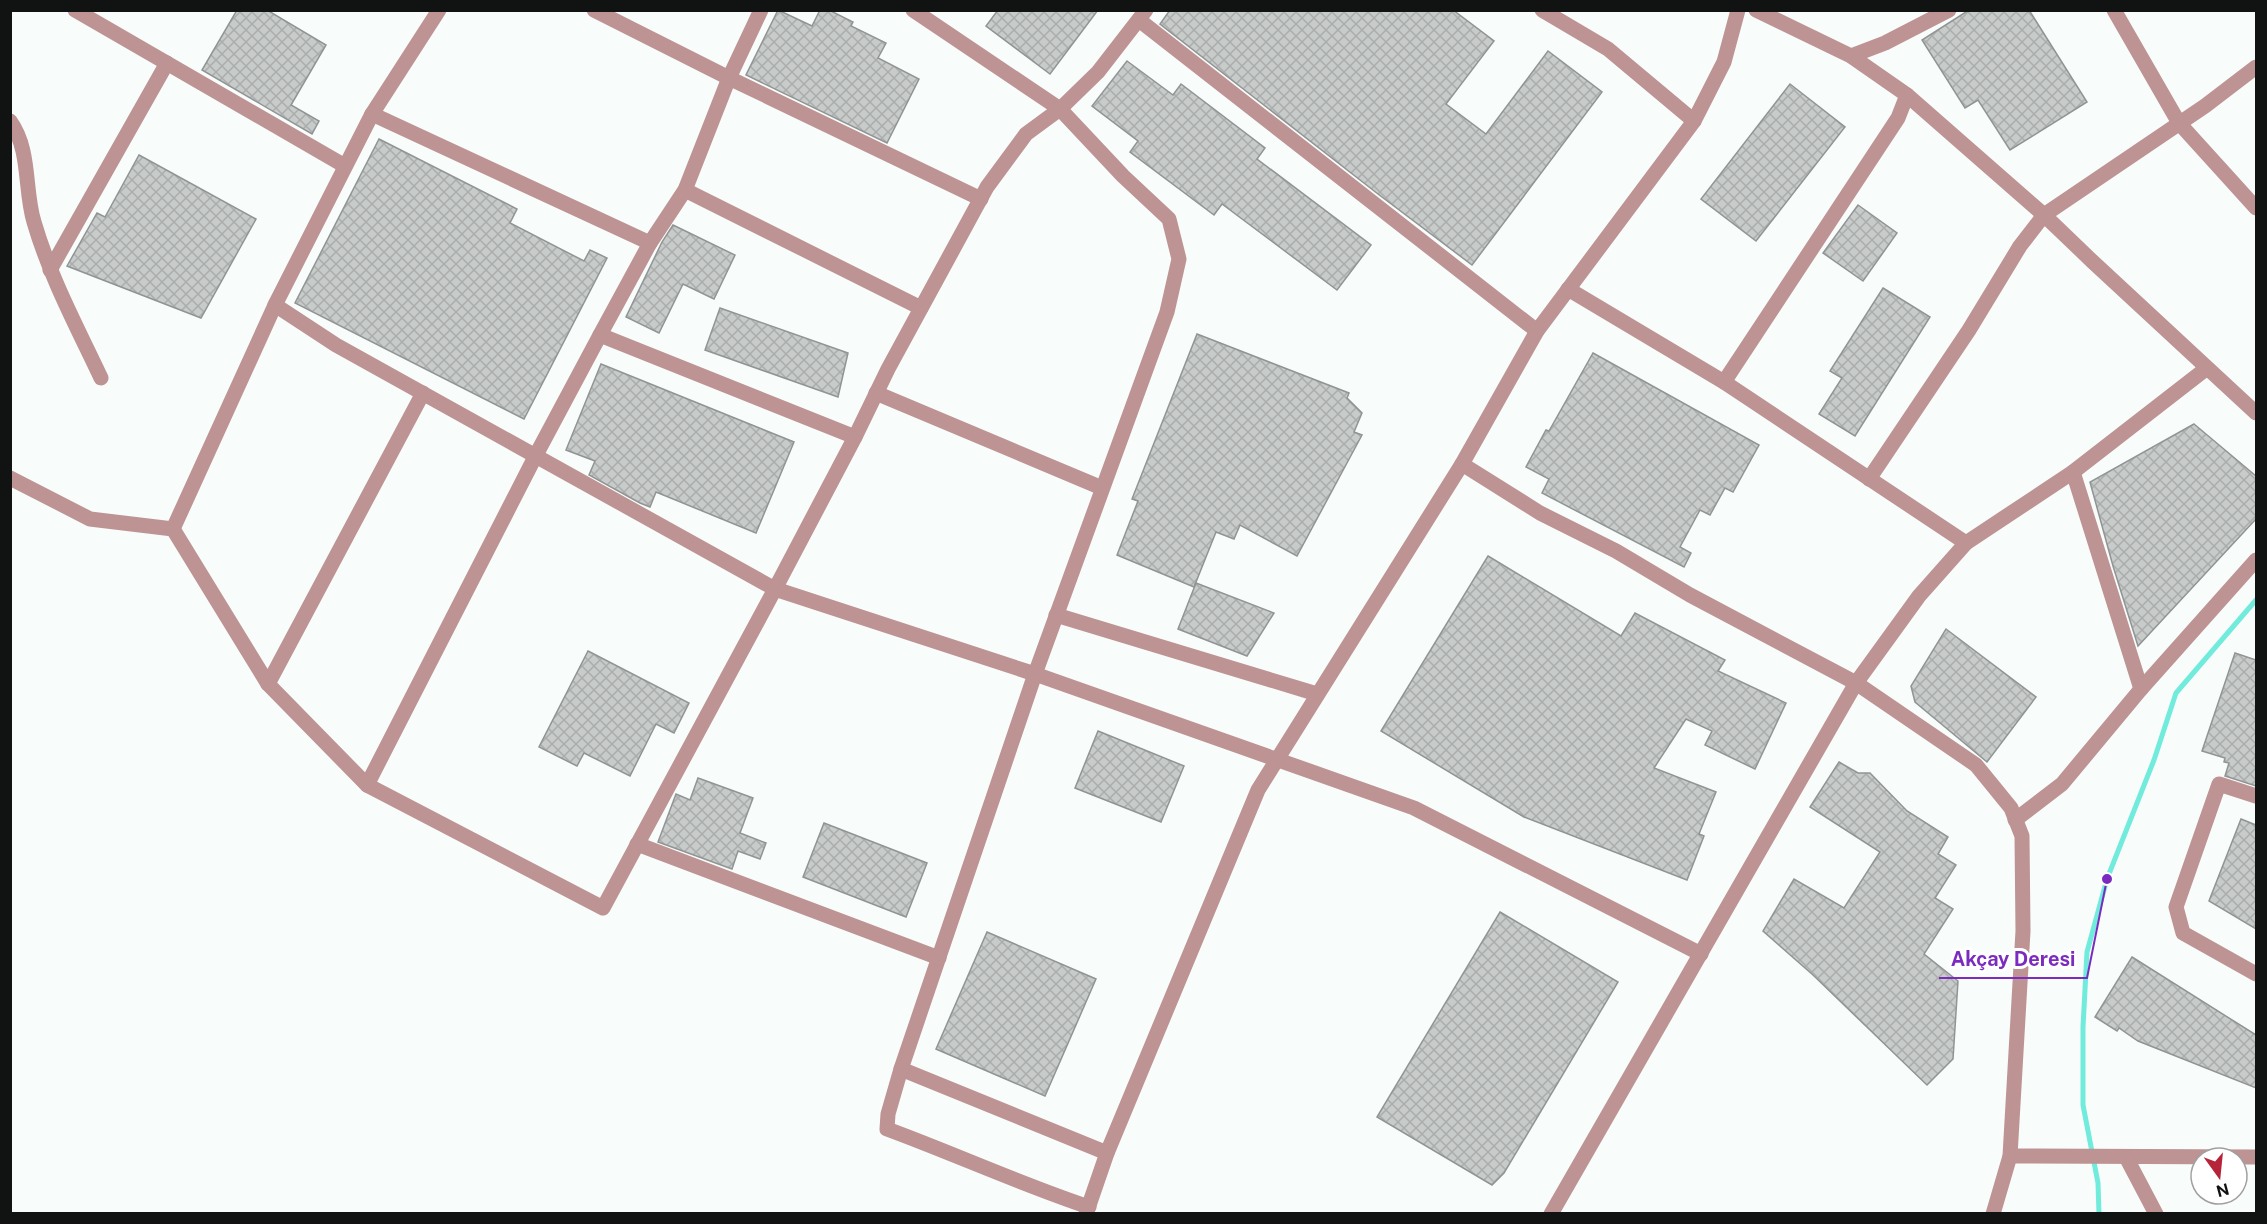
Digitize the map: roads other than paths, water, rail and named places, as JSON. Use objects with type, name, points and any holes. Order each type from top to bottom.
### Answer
[{"type":"street","points":[[75,10],[345,166]]},
{"type":"street","points":[[101,26],[107,10]]},
{"type":"street","points":[[173,528],[274,305],[345,166],[372,114],[439,10]]},
{"type":"street","points":[[594,10],[729,78],[981,199]]},
{"type":"street","points":[[366,785],[600,335],[650,243],[685,190],[729,78],[761,10]]},
{"type":"street","points":[[913,10],[1060,110],[1123,176],[1169,219],[1179,259],[1167,312],[1035,674],[901,1069],[891,1099],[887,1129],[974,1162],[1088,1210],[1107,1153],[1258,790],[1462,464],[1537,331],[1694,122],[1724,62],[1738,10]]},
{"type":"street","points":[[1542,10],[1608,49],[1694,122]]},
{"type":"street","points":[[1756,10],[1851,56],[1907,95],[2044,214],[2256,413]]},
{"type":"street","points":[[1851,56],[1949,10]]},
{"type":"street","points":[[2114,10],[2179,123],[2256,208]]},
{"type":"street","points":[[173,528],[268,684],[366,785],[603,908],[981,199],[1026,134],[1060,110],[1098,72],[1143,15],[1537,331]]},
{"type":"street","points":[[50,270],[166,63]]},
{"type":"street","points":[[1869,479],[1968,330],[2020,246],[2044,214],[2179,123],[2256,67]]},
{"type":"street","points":[[1724,382],[1898,118],[1907,95]]},
{"type":"street","points":[[372,114],[650,243]]},
{"type":"street","points":[[13,134],[26,171],[33,219],[50,270],[101,378]]},
{"type":"street","points":[[685,190],[921,308]]},
{"type":"street","points":[[1568,289],[1724,382],[1966,543]]},
{"type":"street","points":[[274,305],[336,345],[775,589],[1035,674],[1278,758],[1414,808],[1701,954]]},
{"type":"street","points":[[600,335],[855,437]]},
{"type":"street","points":[[1551,1214],[1856,683],[1919,596],[1966,543],[2073,472],[2207,368]]},
{"type":"street","points":[[268,684],[423,393]]},
{"type":"street","points":[[876,393],[1102,488]]},
{"type":"street","points":[[1462,464],[1540,513],[1616,551],[1690,595],[1856,683],[1976,765],[2011,808],[2022,836],[2023,931],[2010,1156],[1993,1214]]},
{"type":"street","points":[[2073,472],[2141,689]]},
{"type":"street","points":[[10,478],[90,519],[173,528]]},
{"type":"street","points":[[2015,820],[2062,784],[2141,689],[2256,560]]},
{"type":"street","points":[[1056,615],[1317,694]]},
{"type":"street","points":[[2256,796],[2219,784],[2176,908],[2183,933],[2256,974]]},
{"type":"street","points":[[637,844],[939,958]]},
{"type":"street","points":[[901,1069],[1107,1153]]},
{"type":"street","points":[[2010,1156],[2256,1157]]},
{"type":"street","points":[[2126,1157],[2156,1214]]},
{"type":"waterway","points":[[2099,1214],[2098,1183],[2083,1105],[2083,1027],[2087,952],[2107,879],[2154,760],[2176,693],[2256,600]]},
{"type":"place","name":"Akçay Deresi","points":[[2107,879]]}]
